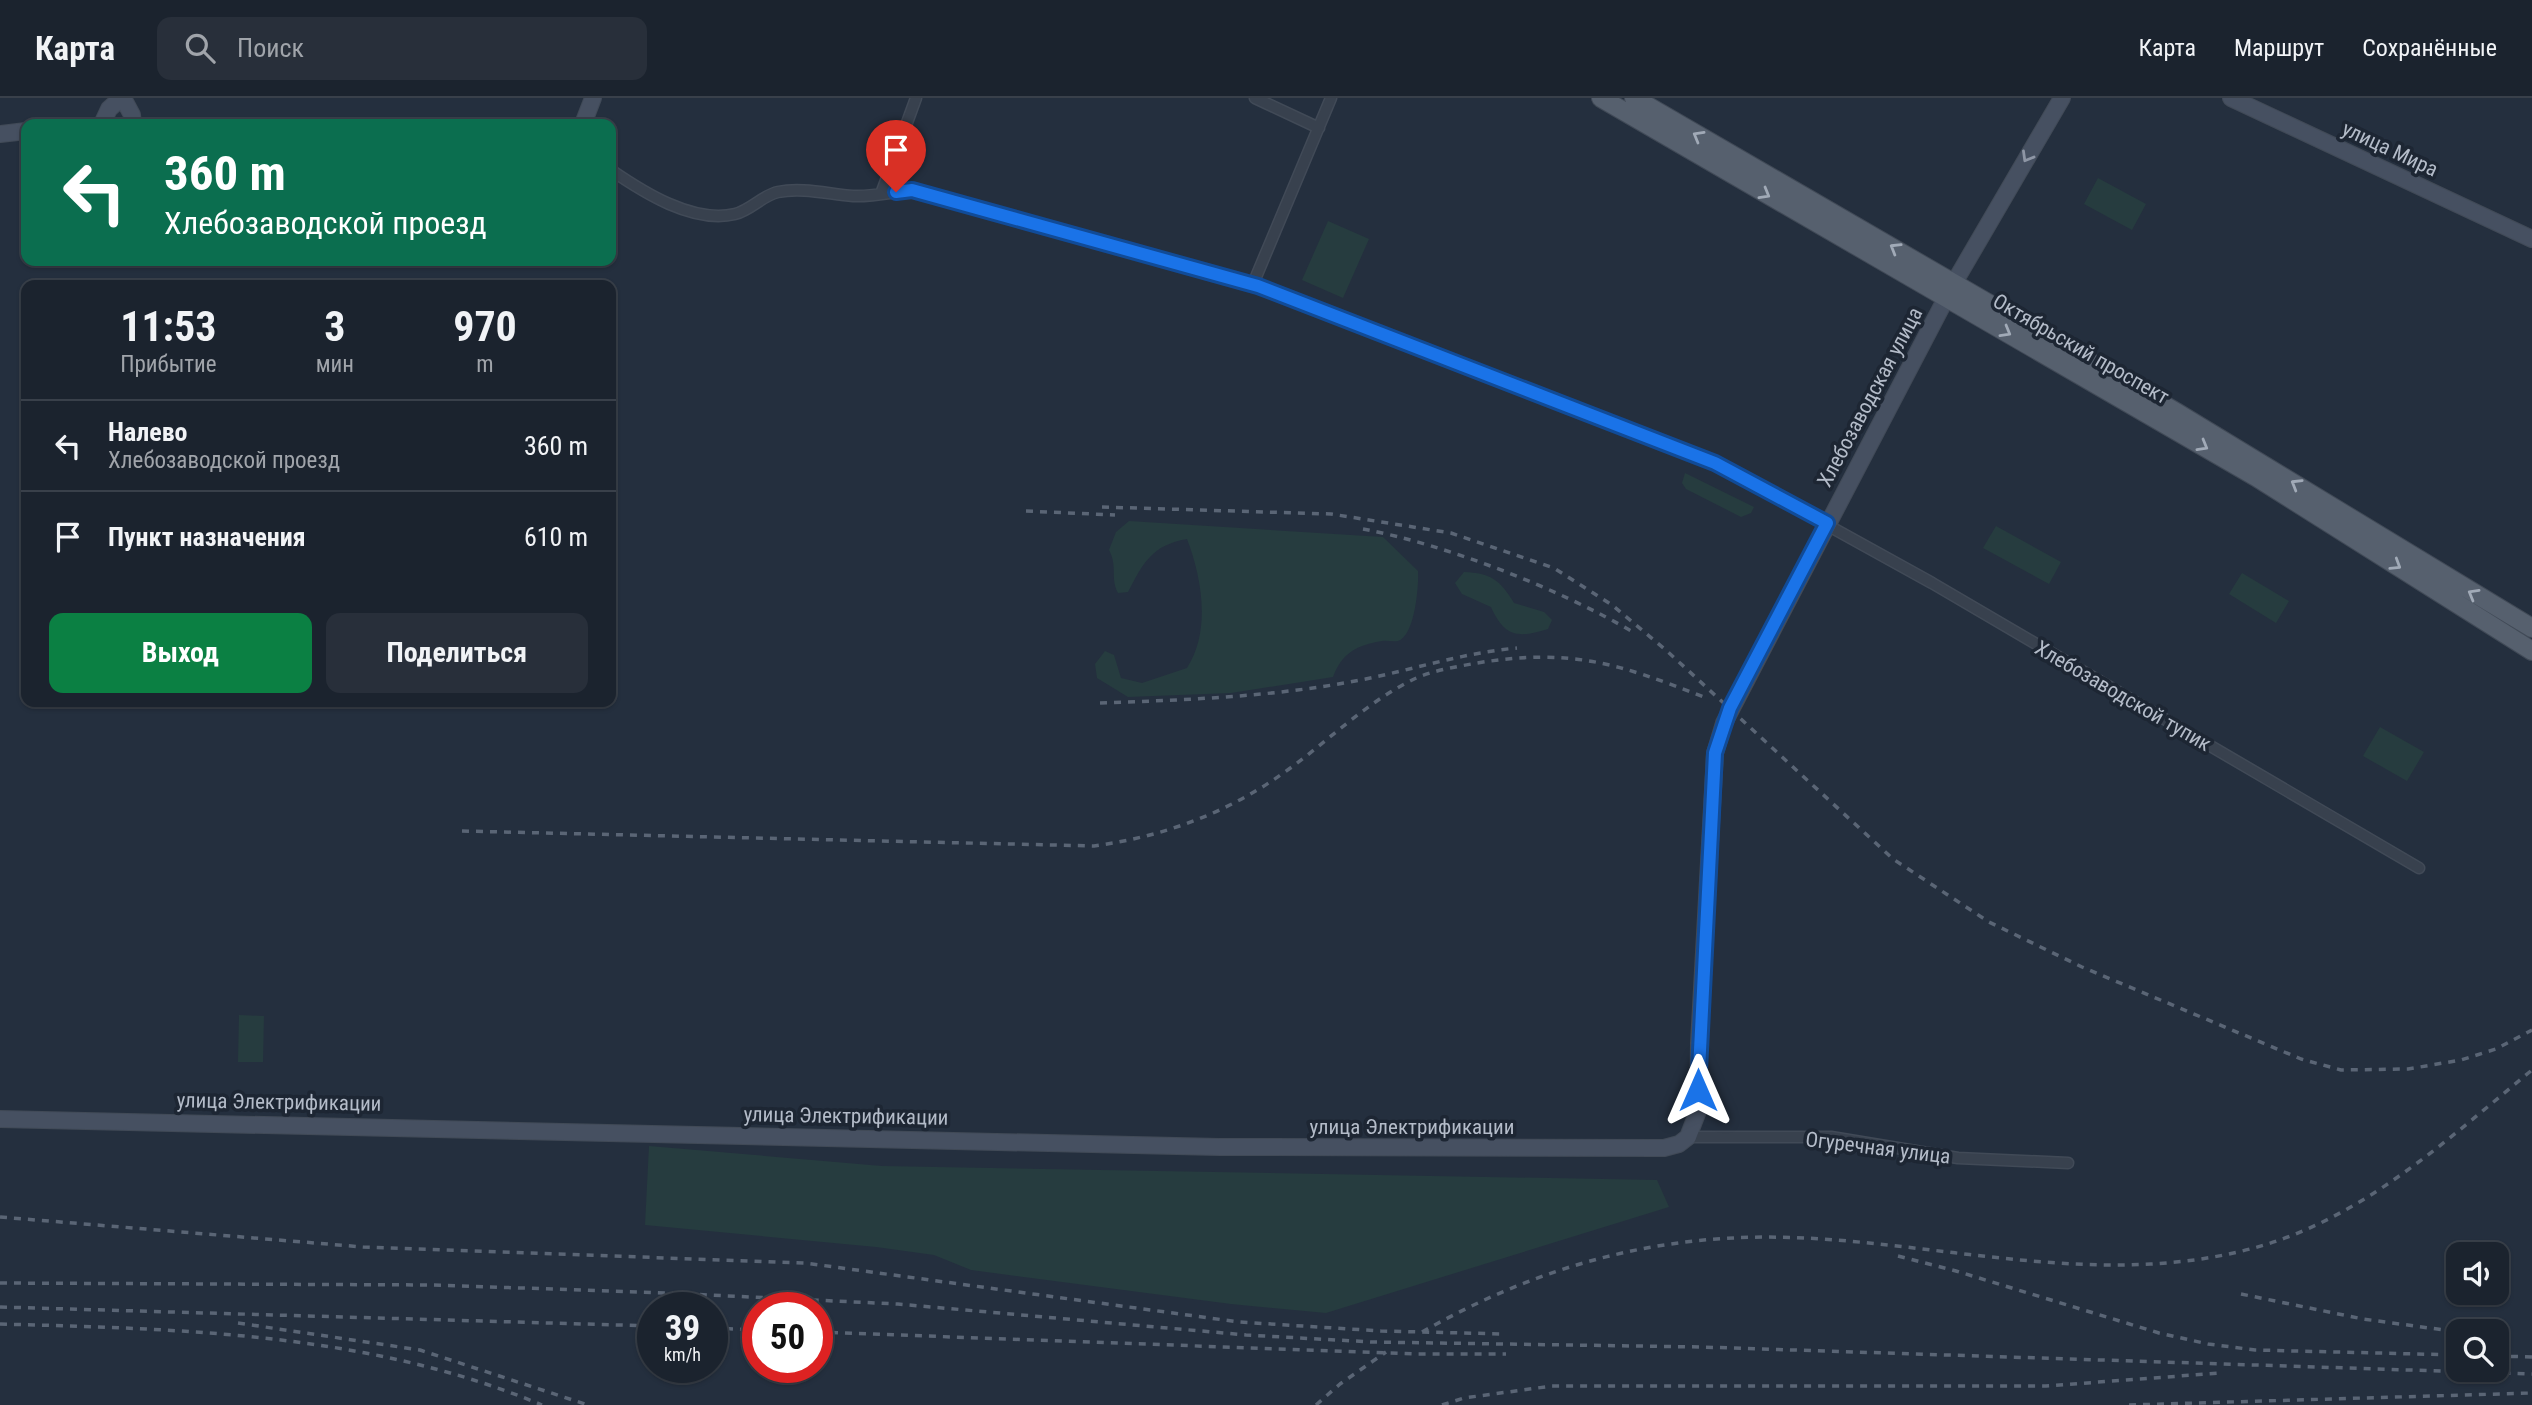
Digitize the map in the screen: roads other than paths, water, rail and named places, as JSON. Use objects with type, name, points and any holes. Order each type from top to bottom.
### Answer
[{"type":"main road","points":[[104,119],[108,109],[122,98],[132,119]]},
{"type":"main road","points":[[585,119],[593,98]]},
{"type":"main road","name":"Октябрьский проспект","points":[[1601,98],[2176,412],[2532,628]]},
{"type":"main road","name":"Октябрьский проспект","points":[[1634,98],[2256,477],[2532,651]]},
{"type":"main road","name":"Хлебозаводская улица","points":[[1688,1137],[1698,1111],[1699,1043],[1715,753],[1730,708],[1950,290],[2062,98]]},
{"type":"main road","name":"улица Мира","points":[[2231,98],[2532,239]]},
{"type":"main road","points":[[0,134],[21,131]]},
{"type":"main road","name":"улица Электрификации","points":[[0,1119],[1219,1147],[1664,1148],[1679,1144],[1688,1137]]},
{"type":"street","points":[[881,194],[916,98]]},
{"type":"street","points":[[1255,98],[1319,128]]},
{"type":"street","points":[[1253,285],[1331,98]]},
{"type":"street","name":"Хлебозаводской тупик","points":[[616,173],[649,196],[673,207],[732,215],[749,209],[775,192],[807,191],[856,196],[912,190],[1253,285],[1715,463],[1827,523],[2419,868]]},
{"type":"street","name":"Огуречная улица","points":[[1688,1137],[1831,1137],[1958,1158],[2068,1163]]},
{"type":"railway","points":[[1102,507],[1331,514],[1451,533],[1554,568],[1612,605],[1667,651],[1893,859],[1989,922],[2082,967],[2301,1059],[2341,1070],[2408,1069],[2461,1060],[2496,1049],[2532,1030]]},
{"type":"railway","points":[[1026,511],[1115,515]]},
{"type":"railway","points":[[1363,529],[1431,546],[1502,570],[1572,600],[1633,632]]},
{"type":"railway","points":[[1100,703],[1225,697],[1319,687],[1475,654],[1517,648]]},
{"type":"railway","points":[[462,831],[1094,846],[1172,829],[1244,798],[1289,769],[1362,711],[1394,690],[1417,678],[1442,670],[1510,659],[1567,658],[1619,667],[1704,697]]},
{"type":"railway","points":[[1422,1332],[1467,1308],[1559,1271],[1606,1257],[1703,1240],[1804,1238],[2078,1264],[2133,1265],[2188,1261],[2242,1251],[2323,1222],[2361,1201],[2431,1152],[2532,1070]]},
{"type":"railway","points":[[0,1217],[363,1247],[805,1263],[1239,1322],[1381,1331],[1504,1334]]},
{"type":"railway","points":[[1898,1256],[2159,1333],[2208,1344],[2255,1350],[2446,1355]]},
{"type":"railway","points":[[0,1283],[434,1285],[667,1293],[898,1304],[1246,1335],[1372,1342],[1701,1347],[2532,1374]]},
{"type":"railway","points":[[2241,1294],[2363,1319],[2446,1330]]},
{"type":"railway","points":[[0,1307],[637,1326]]},
{"type":"railway","points":[[238,1323],[420,1350],[588,1405]]},
{"type":"railway","points":[[0,1324],[207,1333],[276,1339],[343,1349],[411,1363],[477,1381],[542,1405]]},
{"type":"railway","points":[[728,1329],[742,1329]]},
{"type":"railway","points":[[833,1333],[1416,1354],[1506,1354]]},
{"type":"railway","points":[[1316,1405],[1340,1384],[1386,1352]]},
{"type":"railway","points":[[2509,1356],[2532,1357]]},
{"type":"railway","points":[[1442,1405],[1464,1398],[1552,1386],[2046,1386],[2220,1373]]},
{"type":"railway","points":[[2129,1405],[2532,1393]]}]
